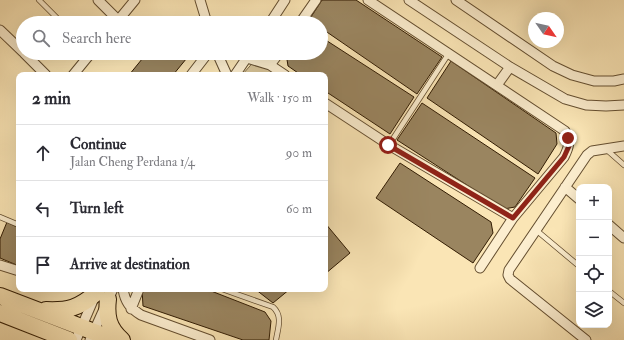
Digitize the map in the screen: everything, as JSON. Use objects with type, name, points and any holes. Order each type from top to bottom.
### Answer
[{"type":"highway","points":[[0,313],[22,313],[73,308],[103,292],[108,321],[116,335],[122,340]]},
{"type":"highway","points":[[0,296],[22,313],[51,340]]},
{"type":"highway","points":[[22,313],[85,335],[115,340]]},
{"type":"highway","points":[[22,313],[69,340]]},
{"type":"street","points":[[98,0],[112,16]]},
{"type":"street","points":[[122,16],[135,0]]},
{"type":"street","points":[[200,0],[205,16]]},
{"type":"street","points":[[275,16],[285,0]]},
{"type":"street","points":[[305,16],[316,0]]},
{"type":"street","points":[[368,0],[497,85],[565,132],[568,138],[569,146],[564,157],[513,218],[480,268]]},
{"type":"street","points":[[409,0],[510,67],[565,99],[586,105],[624,105]]},
{"type":"street","points":[[456,0],[553,66],[572,75],[594,81],[614,82],[624,79]]},
{"type":"street","points":[[0,30],[16,45]]},
{"type":"street","points":[[31,60],[43,72]]},
{"type":"street","points":[[75,72],[85,60]]},
{"type":"street","points":[[193,72],[203,60]]},
{"type":"street","points":[[220,60],[226,72]]},
{"type":"street","points":[[237,72],[246,60]]},
{"type":"street","points":[[260,60],[280,72]]},
{"type":"street","points":[[270,65],[274,60]]},
{"type":"street","points":[[497,85],[510,67]]},
{"type":"street","points":[[328,105],[388,145],[513,218]]},
{"type":"street","points":[[586,340],[510,279],[508,275],[509,270],[535,230],[587,155],[592,151],[607,150],[624,146]]},
{"type":"street","points":[[565,187],[576,196]]},
{"type":"street","points":[[612,228],[624,238]]},
{"type":"street","points":[[0,264],[16,271]]},
{"type":"street","points":[[85,335],[103,292]]},
{"type":"street","points":[[85,335],[103,292]]},
{"type":"street","points":[[124,292],[125,300],[131,309],[141,315],[210,340]]},
{"type":"street","points":[[131,309],[138,292]]},
{"type":"lane","points":[[38,0],[55,16]]},
{"type":"lane","points":[[388,145],[449,53]]},
{"type":"lane","points":[[607,150],[624,165]]},
{"type":"lane","points":[[0,217],[16,224]]},
{"type":"lane","points":[[535,230],[576,264]]},
{"type":"lane","points":[[230,292],[273,307],[277,311],[280,318],[276,340]]},
{"type":"lane","points":[[610,292],[624,303]]},
{"type":"shaded area","points":[[255,60],[260,60],[278,72],[245,72]]},
{"type":"building","points":[[322,0],[356,0],[442,57],[417,94],[328,33],[328,16],[312,16]]},
{"type":"building","points":[[328,42],[414,97],[390,134],[328,93],[328,72],[297,72],[288,66],[287,60],[328,60]]},
{"type":"building","points":[[141,60],[185,60],[175,72],[131,72]]},
{"type":"building","points":[[451,61],[556,133],[557,144],[538,174],[427,98]]},
{"type":"building","points":[[422,103],[535,178],[515,207],[504,209],[397,140]]},
{"type":"building","points":[[400,163],[491,222],[493,233],[473,263],[376,198]]},
{"type":"building","points":[[7,222],[16,226],[16,265],[0,258],[0,239]]},
{"type":"building","points":[[328,227],[350,253],[328,271]]},
{"type":"building","points":[[142,292],[214,292],[265,312],[271,321],[269,340],[243,340],[143,306]]},
{"type":"building","points":[[259,292],[286,292],[273,303]]},
{"type":"route","points":[[388,145],[513,218],[564,157],[569,146],[568,138]]}]
